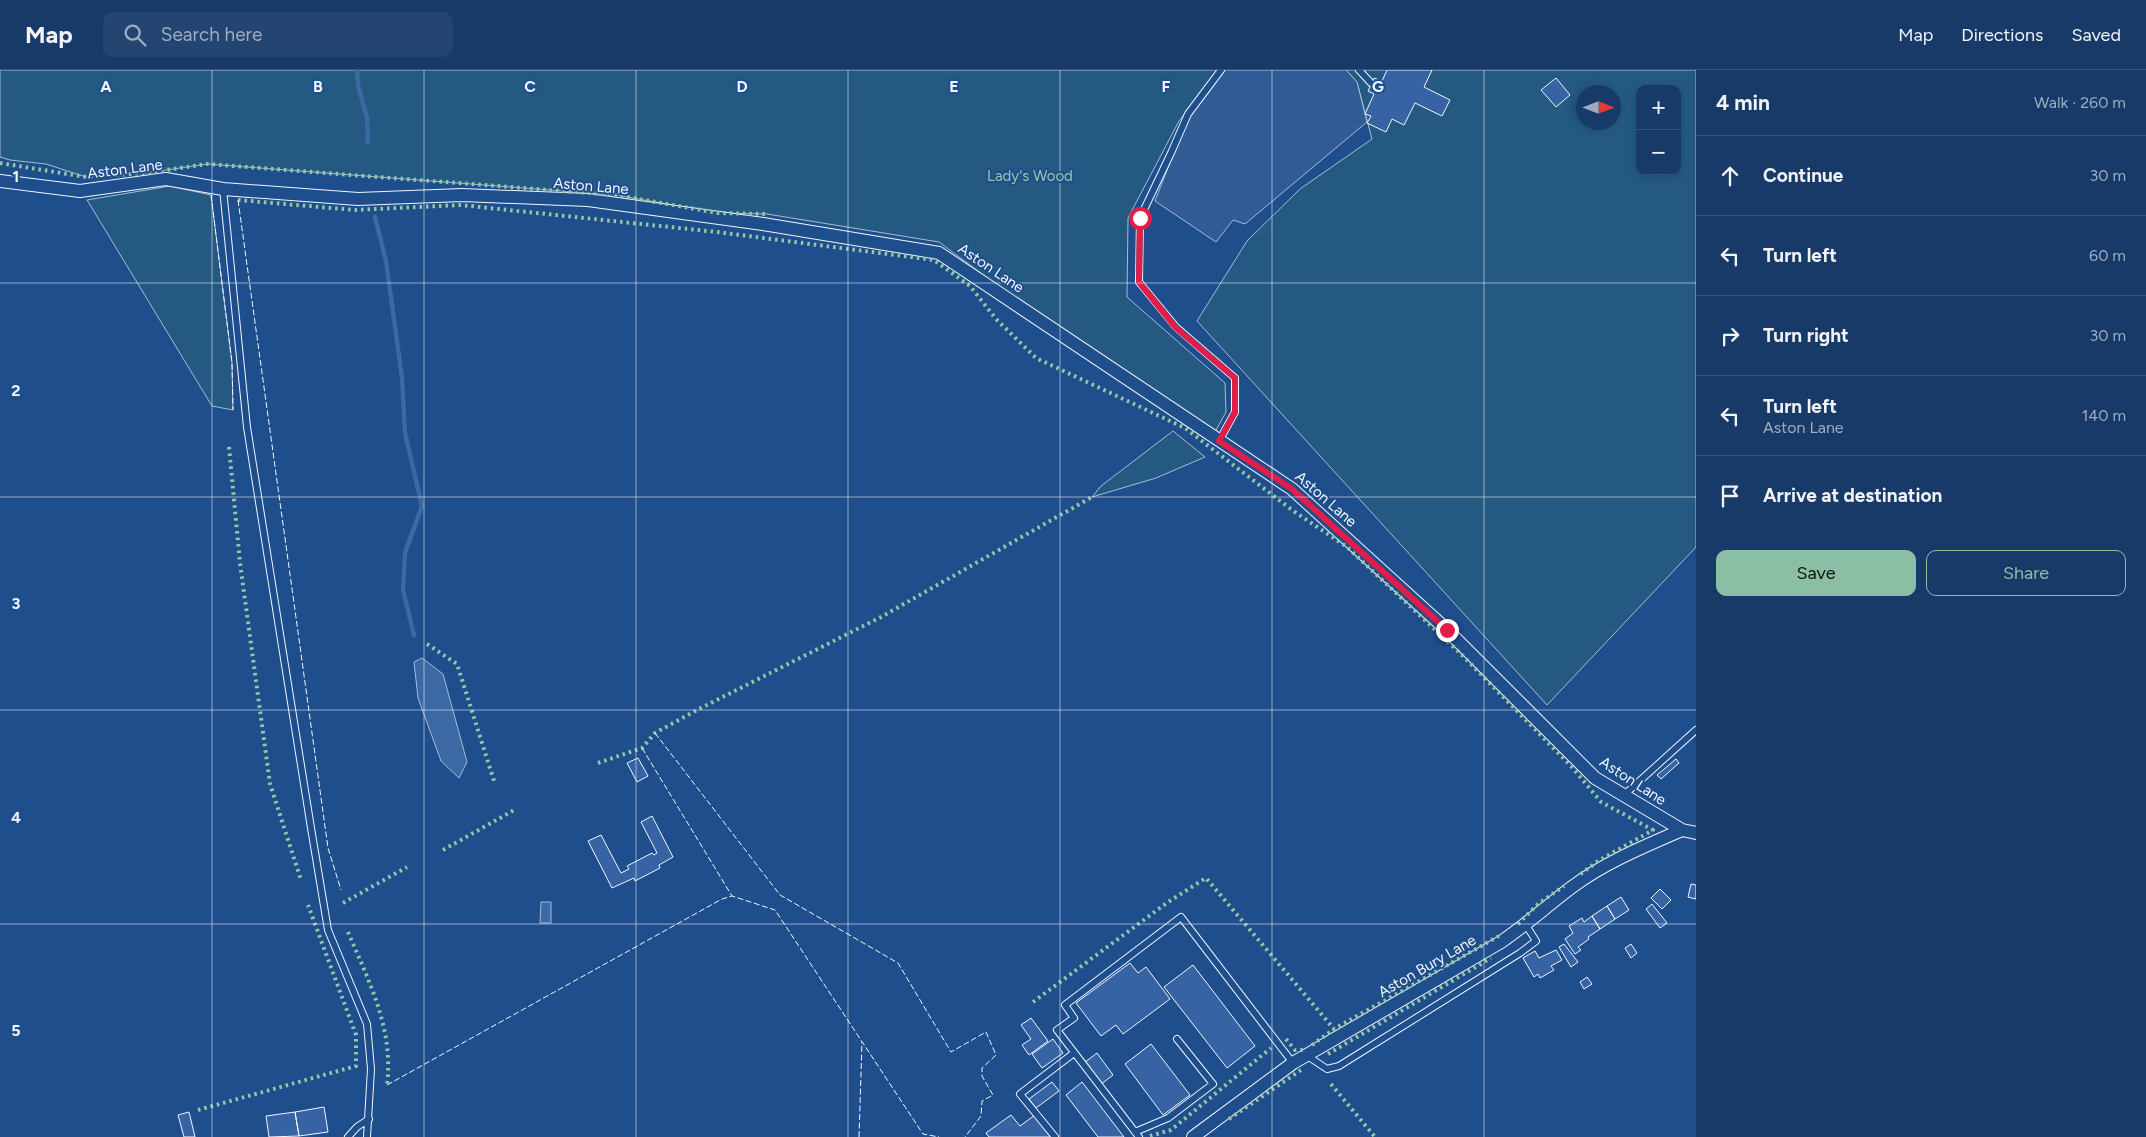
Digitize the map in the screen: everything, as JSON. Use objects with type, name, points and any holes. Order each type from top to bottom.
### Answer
[{"type":"street","name":"Aston Lane","points":[[0,181],[80,191],[166,179],[223,190],[358,199],[462,196],[588,200],[763,224],[939,254],[1292,489],[1447,630],[1595,778],[1682,830],[1696,834]]},
{"type":"street","name":"Aston Bury Lane","points":[[1192,1137],[1293,1063],[1501,942],[1594,872],[1682,830]]},
{"type":"lane","points":[[1219,441],[1235,412],[1235,378],[1176,328],[1139,282],[1140,218],[1188,114],[1221,70]]},
{"type":"lane","points":[[1359,70],[1371,84]]},
{"type":"lane","points":[[223,190],[247,427],[310,828],[328,930],[367,1024],[371,1069],[367,1137]]},
{"type":"lane","points":[[1623,796],[1696,730]]},
{"type":"lane","points":[[1177,1039],[1213,1084],[1168,1118],[1137,1134],[1057,1030],[1074,1018],[1065,1005],[1181,917],[1293,1063]]},
{"type":"lane","points":[[1306,1055],[1327,1068],[1339,1066],[1520,953],[1536,940],[1526,925]]},
{"type":"lane","points":[[1055,1137],[1020,1094],[1074,1053]]},
{"type":"lane","points":[[348,1137],[357,1127],[369,1119]]},
{"type":"green space","name":"Lady's Wood","points":[[0,70],[1218,70],[1179,121],[1128,218],[1127,297],[1225,383],[1226,412],[1215,432],[1037,315],[939,242],[767,214],[718,213],[616,195],[207,164],[146,173],[86,177],[46,164],[0,157]]},
{"type":"green space","points":[[1346,70],[1696,70],[1696,547],[1547,705],[1197,321],[1247,241],[1300,189],[1372,139],[1357,82]]},
{"type":"green space","points":[[170,186],[211,195],[232,363],[233,410],[212,406],[87,200]]},
{"type":"green space","points":[[1173,431],[1205,457],[1156,478],[1092,497],[1101,486]]},
{"type":"shaded area","points":[[1224,70],[1346,70],[1357,82],[1367,122],[1245,224],[1233,220],[1216,242],[1155,201],[1189,114]]},
{"type":"shaded area","points":[[422,658],[443,674],[467,762],[459,778],[441,761],[418,698],[414,662]]},
{"type":"shaded area","points":[[541,902],[551,902],[551,923],[540,923]]},
{"type":"building","points":[[1387,70],[1432,70],[1424,87],[1450,100],[1442,116],[1415,103],[1404,125],[1392,119],[1386,132],[1367,123],[1371,116],[1365,114],[1374,94],[1368,91],[1374,78],[1382,81]]},
{"type":"building","points":[[1556,78],[1570,95],[1556,107],[1541,90]]},
{"type":"building","points":[[638,758],[648,776],[637,782],[627,763]]},
{"type":"building","points":[[1676,759],[1679,763],[1661,779],[1657,775]]},
{"type":"building","points":[[652,816],[673,857],[659,865],[660,868],[635,881],[634,878],[612,888],[588,841],[601,835],[621,873],[629,869],[627,866],[652,853],[654,855],[657,853],[641,822]]},
{"type":"building","points":[[1691,884],[1696,885],[1696,899],[1688,897]]},
{"type":"building","points":[[1660,889],[1671,900],[1662,909],[1651,898]]},
{"type":"building","points":[[1621,897],[1629,910],[1615,919],[1607,906]]},
{"type":"building","points":[[1652,904],[1667,923],[1660,928],[1646,909]]},
{"type":"building","points":[[1607,906],[1615,919],[1600,929],[1592,916]]},
{"type":"building","points":[[1592,916],[1600,929],[1578,947],[1581,950],[1575,954],[1565,939],[1573,933],[1569,926],[1582,918],[1584,922]]},
{"type":"building","points":[[1564,944],[1578,962],[1571,967],[1559,947]]},
{"type":"building","points":[[1631,944],[1637,953],[1631,958],[1625,948]]},
{"type":"building","points":[[1556,950],[1562,960],[1551,966],[1554,970],[1540,978],[1538,974],[1534,977],[1523,958],[1535,951],[1539,958]]},
{"type":"building","points":[[1130,963],[1138,973],[1146,967],[1170,999],[1123,1034],[1116,1025],[1101,1036],[1076,1003]]},
{"type":"building","points":[[1193,965],[1255,1046],[1227,1068],[1164,987]]},
{"type":"building","points":[[1587,977],[1592,984],[1584,989],[1580,982]]},
{"type":"building","points":[[1031,1018],[1048,1041],[1029,1055],[1022,1045],[1031,1039],[1021,1025]]},
{"type":"building","points":[[1053,1039],[1063,1053],[1042,1068],[1032,1054]]},
{"type":"building","points":[[1151,1044],[1190,1095],[1163,1115],[1125,1064]]},
{"type":"building","points":[[1097,1053],[1113,1075],[1100,1085],[1084,1063]]},
{"type":"building","points":[[1052,1082],[1059,1091],[1036,1108],[1029,1099]]},
{"type":"building","points":[[1082,1082],[1124,1137],[1098,1137],[1066,1095]]},
{"type":"building","points":[[324,1107],[328,1132],[299,1136],[295,1112]]},
{"type":"building","points":[[189,1112],[195,1137],[184,1137],[178,1115]]},
{"type":"building","points":[[295,1112],[299,1136],[269,1137],[266,1116]]},
{"type":"building","points":[[1011,1115],[1020,1126],[1035,1115],[1051,1137],[989,1137],[986,1133]]},
{"type":"waterway","points":[[357,70],[358,85],[367,118],[368,143]]},
{"type":"waterway","points":[[375,217],[386,261],[402,378],[405,433],[422,506],[405,553],[403,590],[414,635]]},
{"type":"hedge","points":[[0,163],[86,177],[146,173],[207,164],[616,195],[718,213],[767,214]]},
{"type":"hedge","points":[[238,200],[355,210],[461,205],[717,232],[934,260],[970,286],[996,319],[1036,358],[1185,428],[1292,510],[1347,547],[1462,655],[1571,766],[1601,802],[1653,830],[1598,861],[1578,876]]},
{"type":"hedge","points":[[229,447],[240,563],[270,784],[301,880]]},
{"type":"hedge","points":[[598,763],[642,748],[655,733],[881,617],[1092,497]]},
{"type":"hedge","points":[[427,644],[457,664],[495,784]]},
{"type":"hedge","points":[[443,850],[516,809]]},
{"type":"hedge","points":[[343,903],[407,867]]},
{"type":"hedge","points":[[1033,1002],[1168,902],[1206,878],[1334,1029],[1499,936]]},
{"type":"hedge","points":[[1518,924],[1538,904],[1564,886]]},
{"type":"hedge","points":[[198,1110],[356,1066],[356,1035],[308,905]]},
{"type":"hedge","points":[[348,932],[378,1006],[383,1025],[387,1044],[387,1085]]},
{"type":"hedge","points":[[1328,1054],[1491,958]]},
{"type":"hedge","points":[[1312,1045],[1334,1029]]},
{"type":"hedge","points":[[1286,1039],[1295,1050],[1304,1050]]},
{"type":"hedge","points":[[1150,1136],[1171,1130],[1271,1048]]},
{"type":"hedge","points":[[1229,1119],[1301,1070]]},
{"type":"hedge","points":[[1331,1084],[1375,1137]]},
{"type":"fence","points":[[211,195],[232,363],[233,410]]},
{"type":"fence","points":[[238,200],[328,848],[341,890]]},
{"type":"fence","points":[[655,733],[780,895],[898,963],[951,1052],[986,1032],[996,1055],[982,1068],[982,1076],[993,1095],[982,1101],[981,1116],[965,1137]]},
{"type":"fence","points":[[642,748],[732,896]]},
{"type":"fence","points":[[387,1085],[722,899],[732,896],[775,910],[923,1134],[939,1137]]},
{"type":"fence","points":[[859,1137],[862,1042]]},
{"type":"route","points":[[1140,218],[1139,282],[1176,328],[1235,378],[1235,412],[1219,441],[1292,489],[1447,630]]}]
